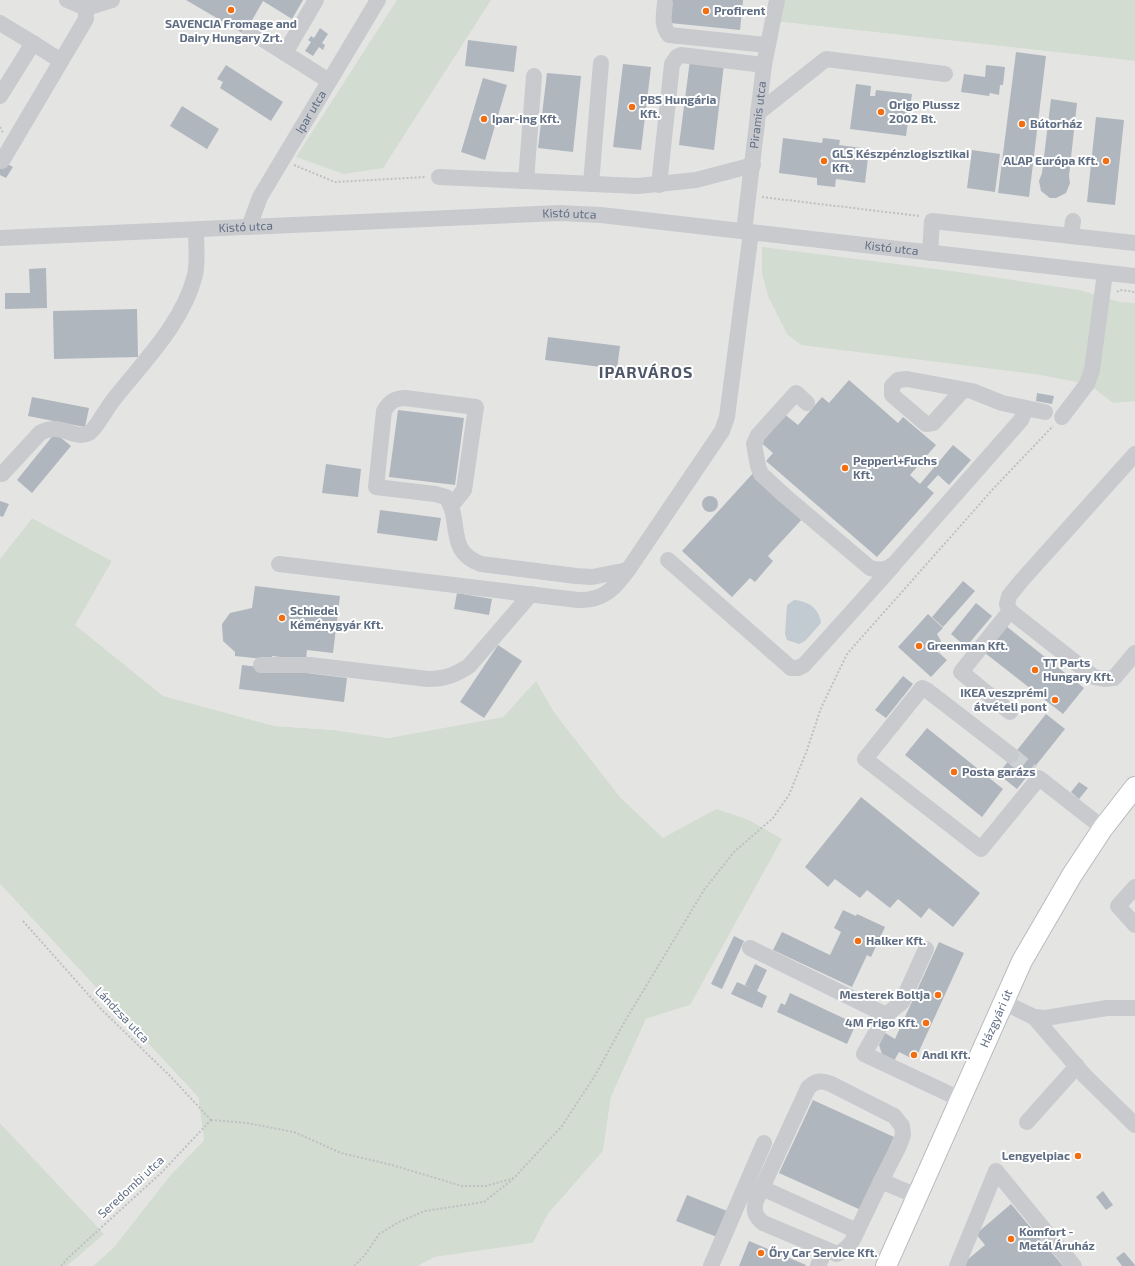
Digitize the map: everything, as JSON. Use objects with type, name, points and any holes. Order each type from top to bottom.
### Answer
[{"type":"main road","name":"Házgyári út","points":[[886,1266],[1022,960],[1046,918],[1103,828],[1135,787]]},
{"type":"street","points":[[67,0],[86,8],[112,0]]},
{"type":"street","points":[[285,53],[316,0]]},
{"type":"street","name":"Ipar utca","points":[[249,227],[260,197],[378,0]]},
{"type":"street","name":"Piramis utca","points":[[279,564],[590,600],[603,595],[615,587],[722,431],[727,417],[748,232],[749,195],[758,113],[767,45],[777,0]]},
{"type":"street","points":[[665,3],[663,21],[665,29],[669,35],[767,45]]},
{"type":"street","points":[[2,161],[86,19],[86,8]]},
{"type":"street","points":[[0,23],[61,61]]},
{"type":"street","points":[[250,31],[329,81]]},
{"type":"street","points":[[0,96],[33,43]]},
{"type":"street","points":[[658,185],[672,64],[674,60],[681,56],[764,65]]},
{"type":"street","points":[[758,113],[826,59],[944,74]]},
{"type":"street","points":[[591,184],[601,63]]},
{"type":"street","points":[[526,181],[534,76]]},
{"type":"street","points":[[439,177],[638,186],[696,180],[752,165]]},
{"type":"street","name":"Kistó utca","points":[[0,238],[559,214],[601,215],[1135,276]]},
{"type":"street","points":[[930,253],[932,221],[1072,228],[1135,243]]},
{"type":"street","points":[[2,474],[40,434],[47,429],[55,428],[84,435],[91,432],[106,409],[157,345],[186,300],[195,274],[196,230]]},
{"type":"street","points":[[1062,417],[1087,384],[1092,370],[1105,273]]},
{"type":"street","points":[[963,390],[1026,410],[1045,412]]},
{"type":"street","points":[[807,402],[796,393],[758,435],[754,444],[761,474],[870,568],[879,571],[888,569],[895,563]]},
{"type":"street","points":[[452,505],[464,490],[476,407],[406,398],[395,399],[389,403],[384,411],[376,486],[435,494],[446,497],[452,505],[456,539],[460,547],[472,560],[481,564],[576,576],[592,577],[628,570]]},
{"type":"street","points":[[668,560],[791,668],[798,668],[804,665],[895,563],[1021,420],[1026,410]]},
{"type":"street","points":[[1135,454],[1009,596],[1007,604],[1010,611],[1094,677],[1104,679],[1114,678],[1135,653]]},
{"type":"street","points":[[261,665],[310,664],[428,679],[444,679],[469,666],[531,594]]},
{"type":"street","points":[[1010,611],[961,672],[1010,712]]},
{"type":"street","points":[[1011,755],[928,691],[922,688],[865,759],[981,849],[1036,775],[1103,828]]},
{"type":"street","points":[[1135,887],[1118,906],[1135,925]]},
{"type":"street","points":[[750,948],[886,1015]]},
{"type":"street","points":[[926,949],[902,1002],[886,1015],[864,1054],[960,1099]]},
{"type":"street","points":[[1003,1002],[1034,1017],[1045,1018],[1107,1008],[1135,1008]]},
{"type":"street","points":[[1034,1017],[1077,1066],[1135,1125]]},
{"type":"street","points":[[1027,1122],[1077,1066]]},
{"type":"street","points":[[822,1080],[894,1116],[902,1126],[903,1134],[899,1146],[851,1245],[845,1250],[836,1254],[763,1223],[757,1217],[754,1209],[762,1188],[808,1088],[813,1082],[822,1080]]},
{"type":"street","points":[[712,1266],[764,1144]]},
{"type":"street","points":[[957,1266],[996,1171],[1074,1266]]},
{"type":"street","points":[[881,1181],[917,1196]]},
{"type":"street","points":[[762,1188],[857,1231]]},
{"type":"street","points":[[818,1266],[825,1250]]},
{"type":"path","points":[[282,160],[335,182],[439,177]]},
{"type":"path","points":[[749,195],[928,217],[932,221]]},
{"type":"path","points":[[354,1266],[365,1255],[378,1234],[399,1222],[425,1210],[484,1202],[514,1178],[562,1126],[594,1077],[624,1021],[704,890],[734,852],[773,818],[789,795],[807,750],[821,708],[846,654],[993,489],[1062,417]]},
{"type":"path","name":"Lándzsa utca","points":[[23,922],[102,1010],[170,1076],[211,1120]]},
{"type":"path","points":[[211,1120],[247,1123],[294,1132],[341,1154],[392,1165],[462,1186],[486,1186],[514,1178]]},
{"type":"path","name":"Seredombi utca","points":[[61,1266],[69,1256],[161,1173],[211,1120]]},
{"type":"shaded area","points":[[0,0],[778,0],[773,21],[1135,61],[1135,1266],[418,1266],[435,1257],[533,1243],[548,1214],[603,1151],[611,1097],[646,1019],[690,1005],[716,809],[663,839],[620,797],[554,712],[536,682],[503,717],[388,738],[334,730],[275,726],[163,697],[74,625],[112,561],[32,518],[0,559]]},
{"type":"shaded area","points":[[397,0],[491,0],[383,168],[344,174],[296,157]]},
{"type":"shaded area","points":[[778,0],[1135,0],[1135,61],[773,21]]},
{"type":"shaded area","points":[[762,247],[959,272],[1079,290],[1120,302],[1135,303],[1135,401],[1113,403],[1095,389],[1082,383],[1035,374],[801,345],[787,334],[768,296],[762,273]]},
{"type":"shaded area","points":[[32,518],[112,561],[75,625],[163,696],[275,726],[334,730],[388,738],[503,717],[536,681],[554,712],[620,797],[663,838],[716,809],[749,820],[782,839],[690,1005],[646,1019],[611,1097],[603,1151],[548,1214],[533,1243],[435,1257],[418,1266],[93,1266],[114,1247],[169,1177],[204,1140],[198,1097],[0,884],[0,559]]},
{"type":"shaded area","points":[[794,600],[804,602],[812,606],[818,613],[821,623],[805,641],[799,644],[787,640],[785,634],[787,605]]},
{"type":"shaded area","points":[[0,884],[198,1097],[204,1140],[169,1177],[114,1247],[93,1266],[67,1266],[103,1234],[0,1123]]},
{"type":"shaded area","points":[[0,1123],[104,1234],[67,1266],[0,1266]]},
{"type":"building","name":"SAVENCIA Fromage and Dairy Hungary Zrt.","points":[[186,0],[303,0],[292,19],[263,1],[244,34]]},
{"type":"building","name":"Profirent","points":[[672,0],[743,0],[740,30],[670,23]]},
{"type":"building","points":[[320,28],[328,34],[322,43],[325,45],[323,50],[319,47],[313,56],[305,51],[311,42],[308,40],[311,36],[314,38]]},
{"type":"building","points":[[468,40],[517,46],[514,72],[465,66]]},
{"type":"building","name":"Bútorház","points":[[1016,52],[1046,56],[1029,197],[998,193]]},
{"type":"building","points":[[690,60],[724,64],[714,150],[679,145]]},
{"type":"building","name":"PBS Hungária Kft.","points":[[623,64],[651,67],[641,150],[613,147]]},
{"type":"building","points":[[226,65],[283,102],[271,121],[220,88],[223,82],[217,79]]},
{"type":"building","points":[[986,65],[1005,67],[1003,85],[1000,85],[999,95],[990,93],[989,96],[961,92],[964,74],[985,77]]},
{"type":"building","points":[[547,73],[581,76],[573,152],[538,148]]},
{"type":"building","name":"Ipar-ing Kft.","points":[[483,78],[507,85],[485,160],[461,152]]},
{"type":"building","name":"Origo Plussz 2002 Bt.","points":[[856,84],[871,86],[870,96],[875,96],[876,90],[912,94],[906,136],[850,129]]},
{"type":"building","points":[[1051,99],[1077,103],[1069,176],[1070,183],[1066,193],[1056,198],[1050,198],[1041,191],[1039,181],[1042,173]]},
{"type":"building","points":[[182,106],[219,129],[207,149],[170,126]]},
{"type":"building","name":"ALAP Európa Kft.","points":[[1096,117],[1124,120],[1115,205],[1087,202]]},
{"type":"building","name":"GLS Készpénzlogisztikai Kft.","points":[[783,138],[822,143],[823,138],[840,140],[839,145],[869,149],[865,183],[836,179],[835,187],[817,185],[817,178],[779,173]]},
{"type":"building","points":[[972,150],[1000,154],[995,192],[967,188]]},
{"type":"building","points":[[0,160],[13,167],[6,178],[0,175]]},
{"type":"building","points":[[46,268],[47,308],[5,309],[5,293],[30,293],[29,269]]},
{"type":"building","points":[[137,309],[138,357],[54,359],[53,311]]},
{"type":"building","points":[[548,337],[620,346],[617,369],[545,360]]},
{"type":"building","name":"Pepperl+Fuchs Kft.","points":[[849,380],[898,423],[903,417],[936,445],[910,475],[920,484],[953,445],[971,460],[949,485],[938,475],[927,487],[934,493],[877,557],[766,461],[773,453],[759,441],[783,413],[798,425],[822,397],[829,403]]},
{"type":"building","points":[[1037,393],[1054,396],[1052,404],[1036,401]]},
{"type":"building","points":[[32,397],[89,408],[85,427],[28,416]]},
{"type":"building","points":[[398,410],[464,418],[455,485],[389,477]]},
{"type":"building","points":[[55,433],[71,446],[32,493],[17,480]]},
{"type":"building","points":[[326,464],[361,469],[358,497],[322,493]]},
{"type":"building","points":[[755,471],[805,516],[768,556],[773,561],[755,582],[750,578],[732,597],[682,551]]},
{"type":"building","points":[[707,496],[713,496],[718,501],[716,510],[713,512],[707,512],[702,507],[702,501]]},
{"type":"building","points":[[0,501],[9,504],[3,517],[0,516]]},
{"type":"building","points":[[380,510],[441,518],[437,541],[377,533]]},
{"type":"building","points":[[963,581],[975,591],[943,627],[932,617]]},
{"type":"building","name":"Schiedel Kéménygyár Kft.","points":[[255,586],[340,596],[333,653],[307,650],[306,660],[272,656],[272,660],[235,656],[235,652],[223,641],[222,624],[230,613],[252,608]]},
{"type":"building","points":[[457,593],[492,599],[489,615],[454,609]]},
{"type":"building","points":[[976,603],[992,616],[966,647],[951,634]]},
{"type":"building","name":"Greenman Kft.","points":[[928,614],[943,628],[937,634],[941,641],[938,652],[947,660],[931,677],[898,647]]},
{"type":"building","name":"TT Parts Hungary Kft.","points":[[1006,626],[1084,688],[1063,714],[985,653]]},
{"type":"building","points":[[498,645],[522,661],[484,718],[460,702]]},
{"type":"building","points":[[242,665],[347,678],[344,702],[239,689]]},
{"type":"building","points":[[903,676],[913,684],[886,718],[875,710]]},
{"type":"building","name":"Posta garázs","points":[[1046,714],[1065,729],[1017,789],[998,774]]},
{"type":"building","name":"Posta garázs","points":[[927,728],[1003,789],[982,817],[905,755]]},
{"type":"building","points":[[1079,782],[1088,788],[1079,799],[1071,792]]},
{"type":"building","points":[[861,797],[980,893],[953,927],[929,908],[921,918],[898,899],[890,908],[867,890],[860,898],[835,879],[828,887],[805,867]]},
{"type":"building","name":"Halker Kft.","points":[[843,910],[856,916],[857,914],[885,927],[871,957],[867,955],[852,987],[773,950],[782,932],[830,955],[841,932],[834,928]]},
{"type":"building","points":[[734,936],[744,941],[722,989],[711,984]]},
{"type":"building","points":[[939,942],[964,953],[915,1060],[899,1052],[894,1061],[882,1054],[879,1045],[885,1033],[895,1039]]},
{"type":"building","points":[[755,964],[767,970],[757,991],[767,996],[762,1008],[731,994],[737,982],[751,988],[745,985]]},
{"type":"building","points":[[790,993],[856,1024],[847,1044],[777,1012],[781,1003],[785,1005]]},
{"type":"building","points":[[813,1100],[894,1137],[861,1210],[779,1173]]},
{"type":"building","points":[[1103,1191],[1113,1205],[1106,1210],[1096,1197]]},
{"type":"building","points":[[687,1195],[727,1211],[717,1237],[676,1221]]},
{"type":"building","name":"Komfort - Metál Áruház","points":[[1011,1204],[1063,1266],[960,1266],[985,1245],[976,1234]]},
{"type":"building","name":"Őry Car Service Kft.","points":[[749,1241],[806,1265],[739,1266]]},
{"type":"building","points":[[1124,1252],[1135,1265],[1134,1266],[1122,1266],[1116,1258]]},
{"type":"tunnel","points":[[1011,755],[1032,772]]},
{"type":"place","name":"SAVENCIA Fromage and Dairy Hungary Zrt.","points":[[231,10]]},
{"type":"place","name":"Profirent","points":[[706,11]]},
{"type":"place","name":"PBS Hungária Kft.","points":[[632,107]]},
{"type":"place","name":"Origo Plussz 2002 Bt.","points":[[881,112]]},
{"type":"place","name":"Ipar-ing Kft.","points":[[484,119]]},
{"type":"place","name":"Bútorház","points":[[1022,124]]},
{"type":"place","name":"GLS Készpénzlogisztikai Kft.","points":[[824,161]]},
{"type":"place","name":"ALAP Európa Kft.","points":[[1106,161]]},
{"type":"place","name":"Pepperl+Fuchs Kft.","points":[[845,468]]},
{"type":"place","name":"Schiedel Kéménygyár Kft.","points":[[282,618]]},
{"type":"place","name":"Greenman Kft.","points":[[919,646]]},
{"type":"place","name":"TT Parts Hungary Kft.","points":[[1035,670]]},
{"type":"place","name":"IKEA veszprémi átvételi pont","points":[[1055,700]]},
{"type":"place","name":"Posta garázs","points":[[954,772]]},
{"type":"place","name":"Halker Kft.","points":[[858,941]]},
{"type":"place","name":"Mesterek Boltja","points":[[938,995]]},
{"type":"place","name":"4M Frigo Kft.","points":[[926,1023]]},
{"type":"place","name":"Andl Kft.","points":[[914,1055]]},
{"type":"place","name":"Lengyelpiac","points":[[1078,1156]]},
{"type":"place","name":"Komfort - Metál Áruház","points":[[1011,1239]]},
{"type":"place","name":"Őry Car Service Kft.","points":[[761,1253]]},
{"type":"district","name":"IPARVÁROS","points":[[646,372]]}]
